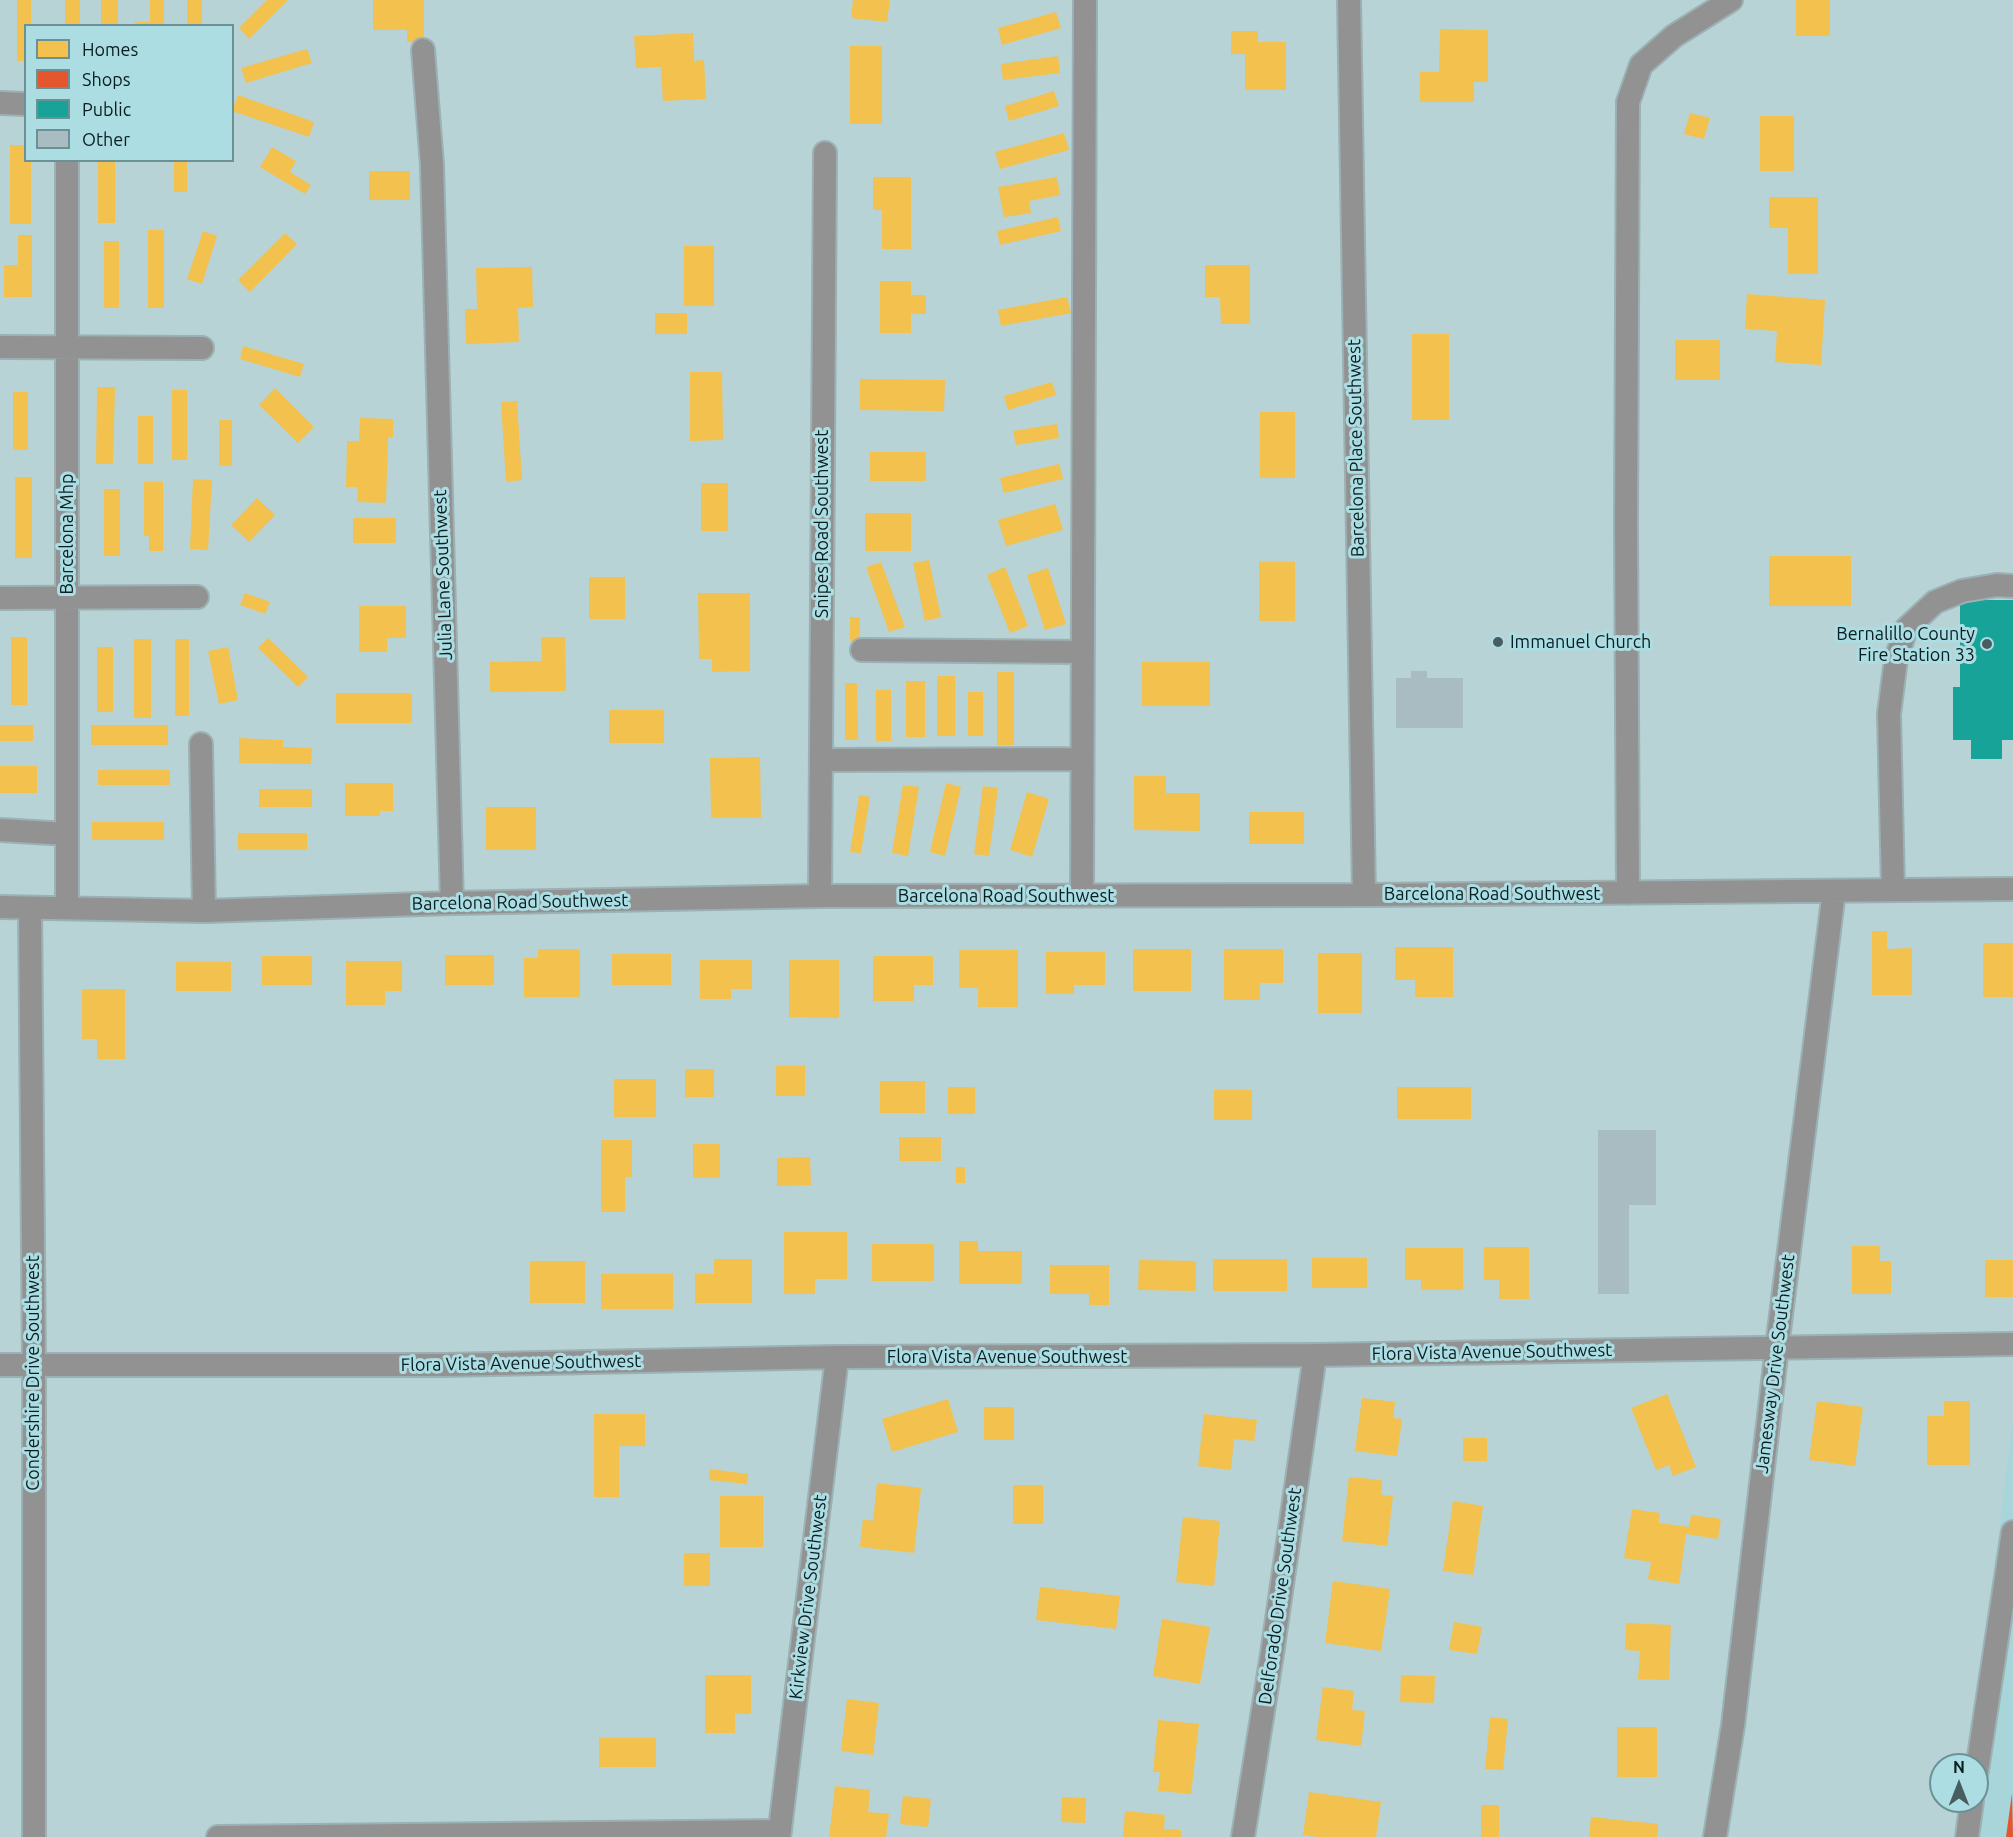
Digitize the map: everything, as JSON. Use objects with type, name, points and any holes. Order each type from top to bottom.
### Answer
[{"type":"street","points":[[1082,896],[1081,652],[1085,0]]},
{"type":"street","name":"Barcelona Place Southwest","points":[[1349,0],[1364,895]]},
{"type":"street","points":[[1628,893],[1626,501],[1628,102],[1641,65],[1674,36],[1731,0]]},
{"type":"street","name":"Julia Lane Southwest","points":[[423,50],[432,165],[452,903]]},
{"type":"street","points":[[0,104],[24,104]]},
{"type":"street","name":"Snipes Road Southwest","points":[[820,896],[825,153]]},
{"type":"street","name":"Barcelona Mhp","points":[[67,162],[67,908]]},
{"type":"street","points":[[0,347],[202,348]]},
{"type":"street","points":[[1893,890],[1888,714],[1896,659],[1906,629],[1935,602],[1962,591],[1997,585],[2013,586]]},
{"type":"street","points":[[0,598],[197,597]]},
{"type":"street","points":[[862,650],[1081,652]]},
{"type":"street","points":[[201,744],[204,911]]},
{"type":"street","points":[[821,760],[1082,759]]},
{"type":"street","points":[[0,830],[67,834]]},
{"type":"street","name":"Barcelona Road Southwest","points":[[0,907],[204,911],[452,903],[820,896],[1364,895],[2013,889]]},
{"type":"street","name":"Jamesway Drive Southwest","points":[[1715,1837],[1733,1725],[1834,891]]},
{"type":"street","name":"Condershire Drive Southwest","points":[[30,908],[34,1366],[34,1837]]},
{"type":"street","name":"Flora Vista Avenue Southwest","points":[[0,1365],[443,1365],[837,1357],[1315,1355],[2013,1344]]},
{"type":"street","name":"Delforado Drive Southwest","points":[[1243,1837],[1315,1355]]},
{"type":"street","name":"Kirkview Drive Southwest","points":[[779,1834],[837,1357]]},
{"type":"street","points":[[1980,1753],[2013,1532]]},
{"type":"street","points":[[1967,1837],[1970,1813]]},
{"type":"street","points":[[218,1837],[779,1834]]},
{"type":"shaded area","points":[[2013,1422],[2013,1837],[1959,1837],[1971,1813],[1989,1813],[1989,1753],[1970,1753]]},
{"type":"building: Homes","points":[[17,0],[31,0],[31,24],[24,24],[24,61],[17,61]]},
{"type":"building: Homes","points":[[65,0],[80,0],[80,24],[65,24]]},
{"type":"building: Homes","points":[[101,0],[118,0],[118,24],[101,24]]},
{"type":"building: Homes","points":[[150,0],[164,0],[164,24],[135,24],[135,22],[150,22]]},
{"type":"building: Homes","points":[[187,0],[202,0],[202,24],[187,24]]},
{"type":"building: Homes","points":[[267,0],[288,0],[249,39],[239,28]]},
{"type":"building: Homes","points":[[373,0],[424,0],[424,43],[407,42],[407,30],[373,30]]},
{"type":"building: Homes","points":[[853,0],[890,0],[887,22],[851,18]]},
{"type":"building: Homes","points":[[1796,0],[1830,0],[1830,36],[1796,36]]},
{"type":"building: Homes","points":[[1056,12],[1061,28],[1002,45],[998,28]]},
{"type":"building: Homes","points":[[1440,29],[1488,30],[1488,82],[1474,82],[1474,102],[1420,102],[1420,72],[1439,72]]},
{"type":"building: Homes","points":[[1231,31],[1258,31],[1258,42],[1286,42],[1286,90],[1245,90],[1245,54],[1231,54]]},
{"type":"building: Homes","points":[[693,33],[694,61],[704,60],[706,99],[663,101],[661,67],[636,68],[634,36]]},
{"type":"building: Homes","points":[[850,46],[882,46],[882,124],[850,124]]},
{"type":"building: Homes","points":[[307,49],[312,63],[246,83],[241,68]]},
{"type":"building: Homes","points":[[1058,56],[1060,73],[1003,80],[1001,64]]},
{"type":"building: Homes","points":[[1054,91],[1059,106],[1009,121],[1005,106]]},
{"type":"building: Homes","points":[[238,95],[314,122],[309,137],[234,112]]},
{"type":"building: Homes","points":[[1690,113],[1710,118],[1704,139],[1684,134]]},
{"type":"building: Homes","points":[[1760,116],[1794,116],[1794,171],[1760,171]]},
{"type":"building: Homes","points":[[1064,133],[1069,150],[1000,169],[995,152]]},
{"type":"building: Homes","points":[[10,145],[24,145],[24,162],[31,162],[31,224],[10,224]]},
{"type":"building: Homes","points":[[272,147],[296,161],[290,172],[311,185],[305,194],[260,167]]},
{"type":"building: Homes","points":[[98,162],[115,162],[115,223],[98,223]]},
{"type":"building: Homes","points":[[174,162],[187,162],[187,192],[174,192]]},
{"type":"building: Homes","points":[[369,171],[410,171],[410,200],[369,200]]},
{"type":"building: Homes","points":[[873,177],[911,177],[911,249],[882,249],[882,210],[873,210]]},
{"type":"building: Homes","points":[[1057,177],[1060,195],[1029,201],[1031,213],[1004,217],[998,187]]},
{"type":"building: Homes","points":[[1769,197],[1818,197],[1818,274],[1788,274],[1788,228],[1769,228]]},
{"type":"building: Homes","points":[[1058,217],[1061,231],[1000,245],[997,231]]},
{"type":"building: Homes","points":[[148,230],[164,230],[164,308],[148,308]]},
{"type":"building: Homes","points":[[203,231],[217,236],[202,284],[187,279]]},
{"type":"building: Homes","points":[[285,233],[297,244],[250,292],[238,280]]},
{"type":"building: Homes","points":[[18,235],[32,235],[32,297],[4,297],[4,265],[18,265]]},
{"type":"building: Homes","points":[[104,241],[119,241],[119,308],[104,308]]},
{"type":"building: Homes","points":[[684,246],[714,246],[714,306],[684,306]]},
{"type":"building: Homes","points":[[1205,265],[1250,265],[1250,324],[1221,324],[1220,297],[1205,297]]},
{"type":"building: Homes","points":[[532,267],[533,307],[518,308],[519,342],[466,344],[465,309],[477,309],[476,268]]},
{"type":"building: Homes","points":[[880,281],[911,281],[911,295],[926,295],[926,314],[911,314],[911,333],[880,333]]},
{"type":"building: Homes","points":[[1747,294],[1825,300],[1821,365],[1775,362],[1777,331],[1745,329]]},
{"type":"building: Homes","points":[[1067,297],[1071,313],[1001,326],[998,310]]},
{"type":"building: Homes","points":[[655,313],[687,313],[687,334],[655,334]]},
{"type":"building: Homes","points":[[1412,334],[1449,334],[1449,420],[1412,420]]},
{"type":"building: Homes","points":[[1675,340],[1720,340],[1720,380],[1675,380]]},
{"type":"building: Homes","points":[[243,346],[304,364],[300,377],[240,359]]},
{"type":"building: Homes","points":[[690,372],[722,372],[723,440],[690,441]]},
{"type":"building: Homes","points":[[860,379],[945,380],[944,411],[860,410]]},
{"type":"building: Homes","points":[[1052,382],[1056,395],[1008,410],[1004,396]]},
{"type":"building: Homes","points":[[97,387],[115,387],[113,464],[96,464]]},
{"type":"building: Homes","points":[[275,388],[314,427],[298,443],[259,405]]},
{"type":"building: Homes","points":[[172,390],[187,390],[187,460],[172,460]]},
{"type":"building: Homes","points":[[13,392],[28,392],[28,450],[13,450]]},
{"type":"building: Homes","points":[[517,401],[522,480],[506,482],[501,402]]},
{"type":"building: Homes","points":[[1260,412],[1295,412],[1295,478],[1260,478]]},
{"type":"building: Homes","points":[[138,416],[153,416],[153,464],[138,464]]},
{"type":"building: Homes","points":[[360,418],[393,419],[393,437],[388,437],[386,503],[357,502],[358,487],[346,487],[347,441],[359,441]]},
{"type":"building: Homes","points":[[219,420],[232,420],[232,466],[219,466]]},
{"type":"building: Homes","points":[[1057,424],[1059,438],[1016,445],[1013,431]]},
{"type":"building: Homes","points":[[870,452],[926,452],[926,481],[870,481]]},
{"type":"building: Homes","points":[[1059,464],[1063,479],[1004,493],[1000,478]]},
{"type":"building: Homes","points":[[15,477],[32,477],[32,558],[15,558]]},
{"type":"building: Homes","points":[[193,479],[212,480],[208,550],[190,549]]},
{"type":"building: Homes","points":[[144,482],[163,482],[163,551],[149,551],[149,536],[144,536]]},
{"type":"building: Homes","points":[[701,483],[728,483],[728,531],[701,531]]},
{"type":"building: Homes","points":[[104,489],[120,489],[120,556],[104,556]]},
{"type":"building: Homes","points":[[257,498],[275,515],[249,542],[231,525]]},
{"type":"building: Homes","points":[[1055,504],[1063,530],[1006,546],[998,520]]},
{"type":"building: Homes","points":[[865,513],[911,513],[911,551],[865,551]]},
{"type":"building: Homes","points":[[353,518],[396,518],[396,543],[353,543]]},
{"type":"building: Homes","points":[[1769,556],[1851,556],[1851,606],[1769,606]]},
{"type":"building: Homes","points":[[929,560],[941,617],[925,621],[913,563]]},
{"type":"building: Homes","points":[[881,562],[905,627],[889,632],[866,567]]},
{"type":"building: Homes","points":[[1259,562],[1295,562],[1295,621],[1259,621]]},
{"type":"building: Homes","points":[[1005,567],[1028,626],[1010,633],[987,575]]},
{"type":"building: Homes","points":[[1048,568],[1066,624],[1045,630],[1027,575]]},
{"type":"building: Homes","points":[[589,577],[625,577],[625,619],[589,619]]},
{"type":"building: Homes","points":[[245,593],[270,602],[265,614],[240,605]]},
{"type":"building: Homes","points":[[698,593],[750,593],[750,671],[712,672],[712,659],[699,659]]},
{"type":"building: Homes","points":[[359,606],[406,606],[406,638],[387,638],[387,652],[359,652]]},
{"type":"building: Homes","points":[[850,617],[860,617],[860,641],[850,641]]},
{"type":"building: Homes","points":[[11,637],[27,637],[27,705],[11,705]]},
{"type":"building: Homes","points":[[541,637],[565,637],[566,691],[490,692],[490,662],[542,661]]},
{"type":"building: Homes","points":[[268,638],[308,677],[298,687],[258,648]]},
{"type":"building: Homes","points":[[134,639],[151,639],[151,718],[134,718]]},
{"type":"building: Homes","points":[[175,639],[189,639],[189,716],[175,716]]},
{"type":"building: Homes","points":[[97,647],[113,647],[113,712],[97,712]]},
{"type":"building: Homes","points":[[228,647],[238,700],[219,704],[208,651]]},
{"type":"building: Homes","points":[[1142,662],[1210,662],[1210,706],[1142,706]]},
{"type":"building: Homes","points":[[997,672],[1014,672],[1014,745],[997,745]]},
{"type":"building: Homes","points":[[937,676],[955,676],[955,736],[937,736]]},
{"type":"building: Homes","points":[[906,681],[925,681],[925,737],[906,737]]},
{"type":"building: Homes","points":[[845,683],[857,683],[858,740],[845,740]]},
{"type":"building: Homes","points":[[876,690],[891,690],[891,741],[876,741]]},
{"type":"building: Homes","points":[[968,692],[983,692],[983,736],[968,736]]},
{"type":"building: Homes","points":[[336,693],[412,693],[412,723],[336,723]]},
{"type":"building: Homes","points":[[609,710],[664,710],[664,743],[609,743]]},
{"type":"building: Homes","points":[[0,725],[33,725],[33,741],[0,741]]},
{"type":"building: Homes","points":[[91,725],[168,725],[168,745],[91,745]]},
{"type":"building: Homes","points":[[239,738],[283,740],[283,747],[312,748],[311,764],[239,763]]},
{"type":"building: Homes","points":[[760,757],[761,818],[711,818],[710,758]]},
{"type":"building: Homes","points":[[0,766],[37,766],[37,793],[0,793]]},
{"type":"building: Homes","points":[[98,770],[170,770],[170,785],[98,785]]},
{"type":"building: Homes","points":[[1134,776],[1166,776],[1166,793],[1200,793],[1200,831],[1134,830]]},
{"type":"building: Homes","points":[[345,783],[393,783],[393,811],[380,811],[380,816],[345,816]]},
{"type":"building: Homes","points":[[946,783],[961,787],[945,856],[930,852]]},
{"type":"building: Homes","points":[[903,785],[919,787],[908,856],[892,853]]},
{"type":"building: Homes","points":[[983,786],[998,788],[989,856],[974,854]]},
{"type":"building: Homes","points":[[259,789],[312,789],[312,807],[259,807]]},
{"type":"building: Homes","points":[[1027,792],[1049,799],[1032,857],[1010,850]]},
{"type":"building: Homes","points":[[859,795],[870,797],[861,853],[850,852]]},
{"type":"building: Homes","points":[[486,807],[536,807],[536,850],[486,850]]},
{"type":"building: Homes","points":[[1249,812],[1304,812],[1304,844],[1249,844]]},
{"type":"building: Homes","points":[[92,822],[164,822],[164,840],[92,840]]},
{"type":"building: Homes","points":[[238,833],[307,833],[307,850],[238,850]]},
{"type":"building: Homes","points":[[1872,931],[1887,931],[1887,949],[1912,948],[1912,995],[1872,995]]},
{"type":"building: Homes","points":[[1983,943],[2013,943],[2013,997],[1983,997]]},
{"type":"building: Homes","points":[[1395,947],[1453,947],[1453,997],[1415,997],[1415,980],[1395,980]]},
{"type":"building: Homes","points":[[538,949],[580,949],[580,997],[524,997],[524,958],[538,958]]},
{"type":"building: Homes","points":[[1133,949],[1191,949],[1191,991],[1133,991]]},
{"type":"building: Homes","points":[[1224,949],[1283,949],[1283,983],[1260,983],[1260,1000],[1224,1000]]},
{"type":"building: Homes","points":[[959,950],[1018,950],[1018,1007],[978,1007],[978,988],[959,988]]},
{"type":"building: Homes","points":[[1046,952],[1105,952],[1105,985],[1074,985],[1074,994],[1046,994]]},
{"type":"building: Homes","points":[[1318,953],[1362,953],[1362,1013],[1318,1013]]},
{"type":"building: Homes","points":[[612,954],[671,954],[671,985],[612,985]]},
{"type":"building: Homes","points":[[445,955],[494,955],[494,985],[445,985]]},
{"type":"building: Homes","points":[[262,956],[312,956],[312,985],[262,985]]},
{"type":"building: Homes","points":[[873,956],[933,956],[933,985],[914,985],[914,1001],[873,1001]]},
{"type":"building: Homes","points":[[700,960],[752,960],[752,989],[731,989],[731,999],[700,999]]},
{"type":"building: Homes","points":[[789,960],[839,960],[839,1018],[789,1017]]},
{"type":"building: Homes","points":[[346,961],[402,961],[402,991],[385,991],[385,1005],[346,1005]]},
{"type":"building: Homes","points":[[176,962],[231,962],[231,991],[176,991]]},
{"type":"building: Homes","points":[[82,989],[125,989],[125,1059],[97,1059],[97,1039],[82,1039]]},
{"type":"building: Homes","points":[[776,1066],[805,1066],[805,1096],[776,1096]]},
{"type":"building: Homes","points":[[685,1069],[714,1069],[714,1097],[685,1097]]},
{"type":"building: Homes","points":[[614,1079],[656,1079],[656,1117],[614,1117]]},
{"type":"building: Homes","points":[[880,1081],[925,1081],[925,1113],[880,1113]]},
{"type":"building: Homes","points":[[948,1087],[975,1087],[975,1114],[948,1114]]},
{"type":"building: Homes","points":[[1397,1087],[1471,1087],[1471,1119],[1397,1119]]},
{"type":"building: Homes","points":[[1214,1090],[1252,1090],[1252,1120],[1214,1120]]},
{"type":"building: Homes","points":[[899,1137],[941,1137],[941,1161],[899,1161]]},
{"type":"building: Homes","points":[[601,1140],[632,1140],[632,1177],[625,1177],[625,1212],[601,1212]]},
{"type":"building: Homes","points":[[693,1144],[720,1144],[720,1178],[693,1178]]},
{"type":"building: Homes","points":[[810,1157],[811,1185],[777,1186],[777,1158]]},
{"type":"building: Homes","points":[[956,1167],[965,1167],[965,1183],[956,1183]]},
{"type":"building: Homes","points":[[784,1232],[847,1232],[847,1279],[815,1279],[815,1294],[784,1294]]},
{"type":"building: Homes","points":[[959,1241],[978,1241],[978,1251],[1022,1251],[1022,1284],[959,1284]]},
{"type":"building: Homes","points":[[872,1244],[934,1244],[934,1281],[872,1281]]},
{"type":"building: Homes","points":[[1852,1246],[1880,1246],[1880,1261],[1891,1261],[1891,1294],[1852,1294]]},
{"type":"building: Homes","points":[[1484,1247],[1529,1247],[1529,1299],[1499,1299],[1499,1280],[1484,1280]]},
{"type":"building: Homes","points":[[1405,1248],[1463,1248],[1463,1290],[1421,1290],[1421,1280],[1405,1280]]},
{"type":"building: Homes","points":[[1312,1258],[1367,1258],[1367,1288],[1312,1288]]},
{"type":"building: Homes","points":[[714,1259],[752,1259],[752,1303],[695,1303],[695,1274],[714,1274]]},
{"type":"building: Homes","points":[[1213,1259],[1287,1259],[1287,1291],[1213,1291]]},
{"type":"building: Homes","points":[[1139,1260],[1196,1261],[1196,1291],[1138,1290]]},
{"type":"building: Homes","points":[[1985,1260],[2013,1260],[2013,1297],[1985,1297]]},
{"type":"building: Homes","points":[[530,1261],[585,1261],[585,1303],[530,1303]]},
{"type":"building: Homes","points":[[1050,1265],[1109,1265],[1109,1305],[1089,1305],[1089,1294],[1050,1294]]},
{"type":"building: Homes","points":[[601,1274],[673,1274],[673,1309],[601,1309]]},
{"type":"building: Homes","points":[[1667,1394],[1696,1467],[1673,1476],[1669,1465],[1656,1470],[1631,1408]]},
{"type":"building: Homes","points":[[1362,1398],[1395,1402],[1393,1418],[1402,1419],[1397,1456],[1355,1451]]},
{"type":"building: Homes","points":[[948,1399],[958,1432],[892,1452],[882,1419]]},
{"type":"building: Homes","points":[[1817,1401],[1863,1407],[1855,1466],[1809,1460]]},
{"type":"building: Homes","points":[[1944,1401],[1970,1401],[1970,1465],[1927,1465],[1927,1416],[1944,1416]]},
{"type":"building: Homes","points":[[984,1407],[1014,1407],[1014,1440],[984,1440]]},
{"type":"building: Homes","points":[[594,1414],[645,1414],[645,1446],[619,1446],[619,1497],[594,1497]]},
{"type":"building: Homes","points":[[1204,1414],[1257,1420],[1254,1441],[1234,1439],[1231,1470],[1198,1466]]},
{"type":"building: Homes","points":[[1463,1438],[1487,1438],[1487,1461],[1463,1461]]},
{"type":"building: Homes","points":[[710,1469],[748,1474],[747,1484],[709,1480]]},
{"type":"building: Homes","points":[[1349,1477],[1382,1480],[1381,1495],[1393,1496],[1387,1546],[1342,1541]]},
{"type":"building: Homes","points":[[877,1483],[921,1488],[914,1553],[860,1547],[863,1519],[873,1521]]},
{"type":"building: Homes","points":[[1013,1485],[1043,1485],[1043,1524],[1013,1524]]},
{"type":"building: Homes","points":[[720,1496],[763,1496],[763,1547],[720,1547]]},
{"type":"building: Homes","points":[[1453,1501],[1483,1506],[1473,1575],[1443,1571]]},
{"type":"building: Homes","points":[[1632,1509],[1660,1513],[1659,1523],[1689,1527],[1691,1515],[1721,1519],[1718,1539],[1686,1534],[1679,1584],[1648,1579],[1651,1562],[1624,1558]]},
{"type":"building: Homes","points":[[1183,1517],[1220,1521],[1214,1586],[1176,1582]]},
{"type":"building: Homes","points":[[684,1553],[710,1553],[710,1586],[684,1586]]},
{"type":"building: Homes","points":[[1333,1581],[1390,1589],[1381,1651],[1325,1643]]},
{"type":"building: Homes","points":[[1040,1587],[1120,1596],[1116,1629],[1036,1620]]},
{"type":"building: Homes","points":[[1162,1619],[1210,1627],[1200,1684],[1153,1676]]},
{"type":"building: Homes","points":[[1454,1622],[1482,1627],[1477,1654],[1449,1650]]},
{"type":"building: Homes","points":[[1626,1623],[1671,1625],[1669,1680],[1638,1679],[1640,1651],[1625,1650]]},
{"type":"building: Homes","points":[[705,1675],[751,1675],[751,1714],[735,1714],[735,1733],[705,1733]]},
{"type":"building: Homes","points":[[1401,1675],[1435,1676],[1434,1703],[1400,1702]]},
{"type":"building: Homes","points":[[1323,1687],[1354,1691],[1352,1710],[1365,1711],[1361,1746],[1316,1740]]},
{"type":"building: Homes","points":[[847,1699],[879,1703],[873,1755],[841,1751]]},
{"type":"building: Homes","points":[[1490,1717],[1508,1719],[1503,1770],[1485,1769]]},
{"type":"building: Homes","points":[[1158,1720],[1199,1724],[1191,1794],[1158,1791],[1160,1772],[1153,1772]]},
{"type":"building: Homes","points":[[1617,1727],[1657,1727],[1657,1777],[1617,1777]]},
{"type":"building: Homes","points":[[599,1738],[656,1738],[656,1767],[599,1767]]},
{"type":"building: Homes","points":[[835,1786],[870,1790],[868,1812],[889,1814],[886,1837],[829,1837]]},
{"type":"building: Homes","points":[[1309,1792],[1381,1802],[1376,1837],[1303,1835]]},
{"type":"building: Homes","points":[[903,1796],[931,1799],[928,1827],[900,1824]]},
{"type":"building: Homes","points":[[1062,1797],[1086,1798],[1085,1823],[1061,1822]]},
{"type":"building: Homes","points":[[1481,1805],[1499,1805],[1499,1837],[1481,1837]]},
{"type":"building: Homes","points":[[1125,1811],[1165,1815],[1164,1829],[1181,1830],[1181,1837],[1123,1837]]},
{"type":"building: Homes","points":[[1591,1817],[1658,1824],[1657,1837],[1589,1837]]},
{"type":"building: Shops","points":[[2012,1793],[2013,1837],[2006,1837]]},
{"type":"building: Public","name":"Bernalillo County Fire Station 33","points":[[1960,600],[2013,600],[2013,740],[2002,740],[2002,759],[1971,759],[1971,740],[1953,740],[1953,687],[1960,687]]},
{"type":"building: Other","points":[[1411,671],[1427,671],[1427,678],[1463,678],[1463,728],[1396,728],[1396,678],[1411,678]]},
{"type":"building: Other","points":[[1598,1130],[1656,1130],[1656,1205],[1629,1205],[1629,1294],[1598,1294]]},
{"type":"place","name":"Immanuel Church","points":[[1498,642]]},
{"type":"place","name":"Bernalillo County Fire Station 33","points":[[1987,644]]}]
